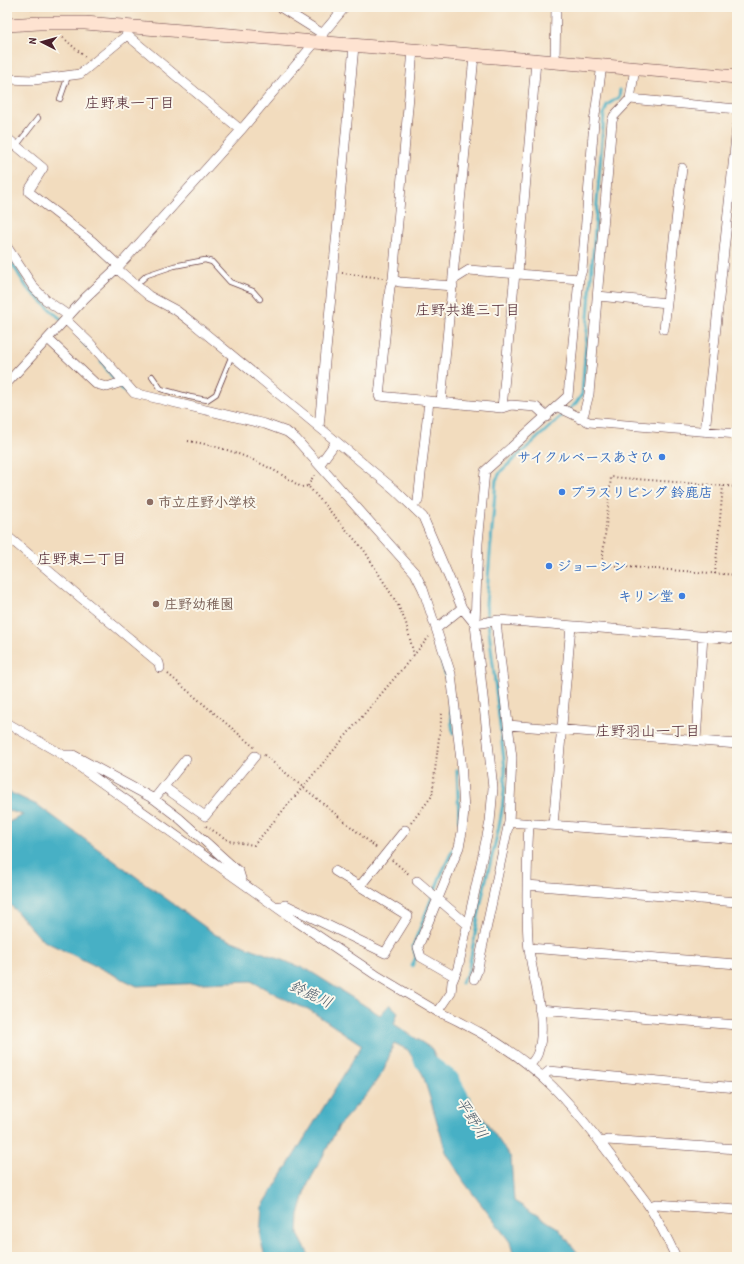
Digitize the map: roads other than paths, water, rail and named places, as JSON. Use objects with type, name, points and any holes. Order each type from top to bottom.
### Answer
[{"type":"street","points":[[280,7],[319,38]]},
{"type":"street","points":[[7,383],[85,298],[117,267],[241,130],[345,7]]},
{"type":"street","points":[[555,62],[556,7]]},
{"type":"street","points":[[7,26],[56,23],[127,31],[319,38],[354,46],[737,76]]},
{"type":"street","points":[[7,79],[34,80],[80,74],[127,31]]},
{"type":"street","points":[[127,31],[241,130]]},
{"type":"street","points":[[319,427],[354,46]]},
{"type":"street","points":[[413,50],[393,279],[390,287],[379,396],[502,408],[511,405],[536,407],[547,416]]},
{"type":"street","points":[[441,402],[474,56]]},
{"type":"street","points":[[502,408],[517,273],[536,61]]},
{"type":"street","points":[[438,1012],[451,993],[490,822],[493,788],[476,624],[478,543],[485,471],[558,407],[568,396],[579,279],[585,253],[594,122],[602,66]]},
{"type":"street","points":[[580,419],[584,413],[589,394],[598,296],[599,254],[612,121],[614,116],[630,99],[635,68]]},
{"type":"street","points":[[630,99],[737,109]]},
{"type":"street","points":[[705,432],[737,127]]},
{"type":"street","points":[[7,138],[43,168],[29,192],[92,241],[136,285],[164,305],[177,311],[188,319],[394,489],[423,517],[462,608],[476,624]]},
{"type":"street","points":[[664,328],[682,168]]},
{"type":"street","points":[[7,247],[34,288],[89,342],[122,382],[134,393],[265,424],[287,432],[305,447],[415,573],[423,589],[437,628],[451,674],[461,761],[464,810],[459,847],[436,898],[418,947],[421,957],[454,976]]},
{"type":"street","points":[[585,253],[599,254]]},
{"type":"street","points":[[393,279],[399,282],[453,283],[469,270],[579,279]]},
{"type":"street","points":[[598,296],[667,303]]},
{"type":"street","points":[[48,339],[96,384],[112,387],[122,382]]},
{"type":"street","points":[[418,501],[429,401]]},
{"type":"street","points":[[558,407],[580,419],[589,422],[737,434]]},
{"type":"street","points":[[320,464],[336,442]]},
{"type":"street","points":[[7,536],[159,663],[160,668]]},
{"type":"street","points":[[437,628],[462,608]]},
{"type":"street","points":[[476,624],[496,622],[499,620],[737,639]]},
{"type":"street","points":[[474,979],[477,972],[509,822],[512,770],[496,622]]},
{"type":"street","points":[[553,825],[571,626]]},
{"type":"street","points":[[696,740],[703,636]]},
{"type":"street","points":[[7,723],[63,755],[277,907],[376,975],[438,1012],[449,1016],[504,1046],[530,1065],[543,1076],[572,1106],[649,1206],[676,1257]]},
{"type":"street","points":[[508,725],[737,744]]},
{"type":"street","points":[[164,787],[205,816],[256,752]]},
{"type":"street","points":[[63,755],[73,755],[154,799],[179,818],[239,872],[242,882]]},
{"type":"street","points":[[154,799],[186,759]]},
{"type":"street","points":[[509,822],[737,839]]},
{"type":"street","points":[[529,823],[527,885],[529,948],[539,1009],[540,1038],[538,1053],[530,1065]]},
{"type":"street","points":[[360,886],[405,830]]},
{"type":"street","points":[[277,907],[286,905],[385,953],[408,916],[335,871]]},
{"type":"street","points":[[417,881],[467,924]]},
{"type":"street","points":[[527,885],[737,902]]},
{"type":"street","points":[[529,948],[737,964]]},
{"type":"street","points":[[539,1009],[737,1025]]},
{"type":"street","points":[[543,1076],[549,1071],[737,1088]]},
{"type":"street","points":[[601,1143],[607,1140],[737,1149]]},
{"type":"street","points":[[649,1206],[656,1204],[737,1210]]},
{"type":"lane","points":[[60,99],[68,76]]},
{"type":"lane","points":[[16,145],[38,118]]},
{"type":"lane","points":[[136,285],[147,275],[174,266],[205,260],[212,262],[230,282],[253,292],[260,299]]},
{"type":"lane","points":[[152,376],[161,389],[207,400],[216,394],[232,355]]},
{"type":"water","name":"鈴鹿川","points":[[7,791],[39,806],[216,935],[308,970],[380,1015],[390,1004],[398,1012],[394,1024],[432,1049],[451,1092],[484,1119],[511,1158],[514,1201],[558,1228],[581,1257],[514,1257],[510,1242],[464,1182],[446,1152],[423,1075],[408,1050],[394,1043],[384,1070],[367,1094],[340,1124],[307,1186],[299,1215],[298,1234],[310,1257],[265,1257],[260,1237],[262,1207],[362,1045],[308,1009],[294,1004],[251,981],[137,986],[42,940],[7,901],[7,823],[23,815],[7,810]]},
{"type":"waterway","points":[[461,983],[468,972],[483,895],[499,828],[505,785],[505,769],[486,604],[496,480],[501,471],[576,403],[582,394],[604,114],[607,105],[619,97],[620,90]]},
{"type":"waterway","points":[[7,255],[27,288],[63,321]]},
{"type":"waterway","points":[[82,341],[90,350]]},
{"type":"waterway","points":[[101,361],[121,389],[133,397]]},
{"type":"waterway","points":[[440,656],[447,680],[453,733]]},
{"type":"waterway","points":[[457,770],[459,821]]},
{"type":"waterway","points":[[412,966],[416,957],[413,946],[440,877],[453,849]]},
{"type":"waterway","name":"平野川","points":[[423,1060],[450,1080],[472,1120]]},
{"type":"place","name":"サイクルベースあさひ","points":[[662,457]]},
{"type":"place","name":"プラスリビング 鈴鹿店","points":[[562,492]]},
{"type":"place","name":"市立庄野小学校","points":[[150,502]]},
{"type":"place","name":"ジョーシン","points":[[549,566]]},
{"type":"place","name":"キリン堂","points":[[682,596]]},
{"type":"place","name":"庄野幼稚園","points":[[156,604]]},
{"type":"district","name":"庄野東一丁目","points":[[130,103]]},
{"type":"district","name":"庄野共進三丁目","points":[[468,310]]},
{"type":"district","name":"庄野東二丁目","points":[[82,559]]},
{"type":"district","name":"庄野羽山一丁目","points":[[648,731]]}]
